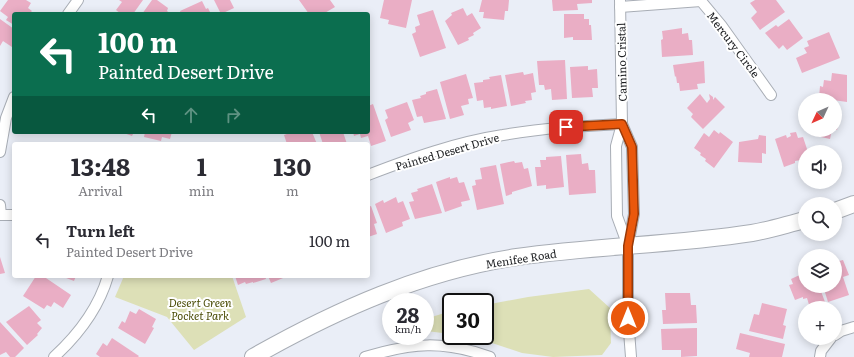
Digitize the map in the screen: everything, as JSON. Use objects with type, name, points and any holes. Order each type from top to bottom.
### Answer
[{"type":"main road","points":[[842,208],[854,204]]},
{"type":"main road","name":"Menifee Road","points":[[253,357],[301,330],[356,303],[420,280],[464,267],[516,257],[753,233],[798,222]]},
{"type":"street","points":[[72,12],[78,0]]},
{"type":"street","name":"Mercury Circle","points":[[620,4],[701,1],[721,25],[771,95]]},
{"type":"street","name":"Camino Cristal","points":[[620,4],[622,124],[616,146],[617,216],[628,246]]},
{"type":"street","points":[[0,152],[6,118],[12,102]]},
{"type":"street","name":"Camino Cristal","points":[[622,124],[632,147],[634,214],[628,246],[628,318],[631,357]]},
{"type":"street","name":"Painted Desert Drive","points":[[370,174],[430,153],[502,135],[566,127],[622,124]]},
{"type":"street","points":[[0,205],[0,215],[12,215]]},
{"type":"street","points":[[54,357],[67,345],[91,315],[107,278]]},
{"type":"street","points":[[842,331],[854,328]]},
{"type":"street","points":[[365,357],[404,347],[442,344],[475,351],[490,357]]},
{"type":"street","points":[[820,354],[826,345]]},
{"type":"green space","name":"Desert Green Pocket Park","points":[[123,278],[233,278],[246,317],[194,350],[167,317],[115,297]]},
{"type":"green space","points":[[589,289],[610,308],[611,343],[602,355],[553,357],[522,353],[494,344],[494,303]]},
{"type":"green space","points":[[442,314],[442,333],[434,332],[434,316]]},
{"type":"building","points":[[8,0],[26,0],[31,3],[28,8],[32,11],[31,12],[12,12],[12,24],[6,20],[8,17],[0,11]]},
{"type":"building","points":[[119,0],[143,0],[134,12],[118,12],[116,10],[122,2]]},
{"type":"building","points":[[152,0],[157,0],[168,8],[167,11],[168,12],[143,12]]},
{"type":"building","points":[[214,0],[230,0],[234,8],[225,12],[220,12]]},
{"type":"building","points":[[299,0],[330,0],[335,7],[326,12],[308,12]]},
{"type":"building","points":[[384,0],[412,0],[406,28],[388,24],[389,20],[380,18]]},
{"type":"building","points":[[482,0],[509,0],[508,11],[505,11],[504,20],[483,18],[484,12],[479,12]]},
{"type":"building","points":[[552,0],[592,0],[592,3],[577,4],[578,10],[553,11]]},
{"type":"building","points":[[755,0],[776,0],[785,12],[760,30],[751,18],[757,12],[750,3]]},
{"type":"building","points":[[202,1],[206,9],[208,8],[210,12],[180,12]]},
{"type":"building","points":[[463,8],[467,16],[472,13],[481,28],[473,33],[474,35],[468,38],[469,40],[458,45],[445,21],[452,15],[451,13]]},
{"type":"building","points":[[433,10],[446,48],[420,57],[412,34],[416,32],[415,27],[420,25],[417,15]]},
{"type":"building","points":[[564,14],[584,14],[584,19],[589,19],[589,25],[591,25],[592,40],[573,40],[573,37],[564,38]]},
{"type":"building","points":[[0,19],[12,28],[12,47],[3,41],[0,46]]},
{"type":"building","points":[[789,19],[803,38],[787,50],[783,45],[779,49],[765,33],[776,25],[778,27]]},
{"type":"building","points":[[682,28],[682,34],[688,33],[689,40],[692,40],[693,55],[662,57],[662,31]]},
{"type":"building","points":[[829,32],[840,58],[802,73],[796,58],[807,53],[804,48],[809,46],[807,41]]},
{"type":"building","points":[[565,60],[567,99],[552,100],[551,89],[545,90],[544,85],[539,85],[537,61]]},
{"type":"building","points":[[704,61],[705,83],[697,84],[698,89],[680,91],[673,65]]},
{"type":"building","points":[[588,66],[588,70],[597,69],[598,88],[592,88],[593,97],[572,98],[570,67]]},
{"type":"building","points":[[523,72],[524,75],[533,73],[536,92],[531,93],[532,100],[525,101],[526,103],[511,106],[505,75]]},
{"type":"building","points":[[832,73],[847,75],[847,102],[842,101],[842,93],[819,93],[820,86],[823,87],[824,80],[831,81]]},
{"type":"building","points":[[466,74],[473,98],[468,99],[469,104],[461,106],[464,115],[450,119],[440,82]]},
{"type":"building","points":[[501,75],[507,106],[491,109],[491,107],[484,108],[483,100],[477,101],[474,83],[483,82],[483,80],[490,79],[489,77]]},
{"type":"building","points":[[437,89],[446,119],[424,123],[422,116],[417,117],[412,100],[421,98],[420,96],[426,94],[426,92]]},
{"type":"building","points":[[700,94],[707,103],[710,99],[709,94],[713,97],[713,100],[715,97],[725,107],[703,129],[691,117],[693,114],[687,108]]},
{"type":"building","points":[[407,102],[414,120],[408,123],[411,130],[391,137],[385,120],[388,118],[385,110]]},
{"type":"building","points":[[373,104],[386,141],[371,146],[368,136],[361,138],[360,134],[370,134],[370,105]]},
{"type":"building","points":[[714,130],[719,134],[720,132],[733,142],[714,168],[705,161],[706,159],[700,155],[701,153],[694,148],[704,133],[709,137]]},
{"type":"building","points":[[796,132],[798,138],[803,137],[806,145],[798,145],[798,160],[784,167],[775,139],[786,135],[787,138],[791,136],[790,133]]},
{"type":"building","points":[[145,134],[171,134],[170,139],[162,137],[161,141],[144,137]]},
{"type":"building","points":[[313,134],[316,142],[286,142],[284,135]]},
{"type":"building","points":[[320,134],[344,134],[346,142],[322,142]]},
{"type":"building","points":[[759,135],[766,136],[766,154],[762,153],[762,163],[738,162],[739,142],[758,139]]},
{"type":"building","points":[[581,154],[582,164],[588,163],[589,170],[595,170],[596,193],[569,195],[566,155]]},
{"type":"building","points":[[561,156],[564,187],[546,189],[546,185],[537,186],[535,167],[541,167],[540,160],[546,160],[546,157]]},
{"type":"building","points":[[514,161],[515,163],[522,162],[524,169],[528,168],[532,186],[512,192],[512,194],[506,196],[500,164]]},
{"type":"building","points":[[496,165],[504,204],[477,210],[472,186],[476,185],[475,180],[482,179],[480,168]]},
{"type":"building","points":[[450,177],[450,179],[457,177],[459,183],[464,182],[470,200],[461,202],[462,206],[445,212],[436,182]]},
{"type":"building","points":[[432,184],[442,213],[415,219],[409,202],[414,201],[411,193],[418,191],[417,189]]},
{"type":"building","points":[[396,197],[398,203],[403,201],[410,219],[402,222],[403,226],[386,233],[375,204],[383,200],[384,203]]},
{"type":"building","points":[[370,206],[377,223],[374,224],[377,234],[370,236]]},
{"type":"building","points":[[0,257],[5,273],[0,274]]},
{"type":"building","points":[[842,260],[849,275],[843,277],[849,295],[828,301],[825,293],[842,293]]},
{"type":"building","points":[[798,276],[798,293],[822,293],[825,301],[808,301],[807,298],[803,299],[803,297],[795,300],[789,285],[793,284],[791,279]]},
{"type":"building","points":[[35,278],[46,278],[71,295],[63,308],[54,302],[51,307],[47,305],[44,309],[23,296]]},
{"type":"building","points":[[66,278],[75,278],[74,281]]},
{"type":"building","points":[[236,278],[266,279],[246,284],[245,282],[238,285]]},
{"type":"building","points":[[269,278],[283,278],[271,283]]},
{"type":"building","points":[[665,293],[690,293],[691,305],[696,305],[697,323],[663,324],[662,310],[666,310]]},
{"type":"building","points":[[762,303],[787,309],[783,325],[786,326],[783,339],[749,331],[754,314],[759,315]]},
{"type":"building","points":[[29,306],[41,320],[37,323],[42,328],[37,334],[38,335],[27,345],[6,322]]},
{"type":"building","points":[[139,309],[156,319],[152,327],[154,328],[145,344],[118,328],[122,321],[125,323],[130,311],[136,314]]},
{"type":"building","points":[[0,322],[24,348],[15,357],[10,357],[6,352],[0,355]]},
{"type":"building","points":[[697,328],[697,356],[681,357],[681,350],[662,350],[661,329]]},
{"type":"building","points":[[740,333],[785,344],[782,357],[749,357],[750,353],[736,349]]},
{"type":"building","points":[[112,338],[139,356],[100,357],[96,354],[103,343],[107,346]]},
{"type":"route","points":[[566,127],[622,124],[632,147],[634,214],[628,246],[628,318]]}]
